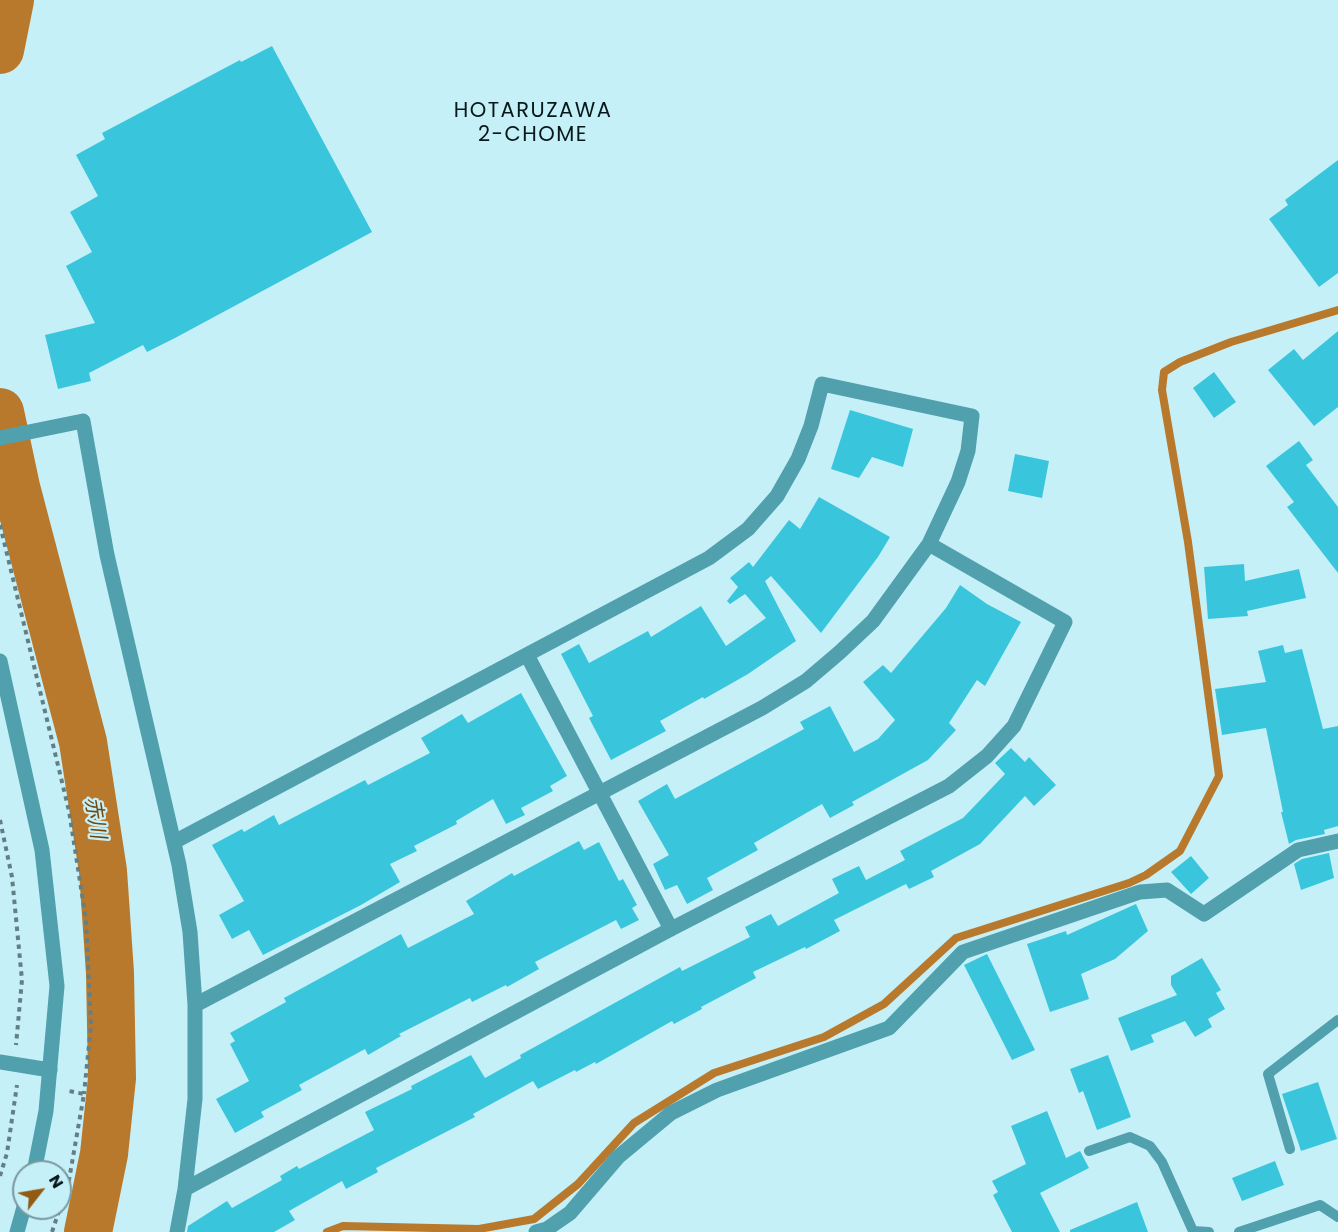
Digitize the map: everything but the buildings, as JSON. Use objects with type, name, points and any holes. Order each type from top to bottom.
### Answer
[{"type":"street","points":[[174,842],[709,558],[748,529],[777,496],[798,459],[811,426],[822,384],[972,416],[968,451],[958,482],[930,544],[873,621],[806,681],[762,708],[195,1005]]},
{"type":"street","points":[[0,438],[83,421],[110,566],[174,842],[190,932],[195,1005],[195,1099],[185,1189],[177,1232]]},
{"type":"street","points":[[185,1189],[671,929],[949,786],[987,756],[1014,726],[1065,622],[930,544]]},
{"type":"street","points":[[527,655],[671,929]]},
{"type":"street","points":[[0,661],[42,850],[57,986],[46,1111],[36,1160]]},
{"type":"street","points":[[536,1232],[547,1229],[570,1213],[618,1157],[671,1113],[717,1090],[889,1029],[963,952],[1140,892],[1167,890],[1204,914],[1298,850],[1338,841]]},
{"type":"street","points":[[7,1063],[50,1070]]},
{"type":"lane","points":[[1290,1149],[1268,1074],[1338,1020]]},
{"type":"lane","points":[[1089,1151],[1130,1137],[1150,1146],[1162,1162],[1191,1231],[1209,1232]]},
{"type":"lane","points":[[1239,1232],[1320,1205],[1338,1217]]},
{"type":"path","points":[[0,525],[69,811],[86,920],[91,1025],[84,1094],[72,1163]]},
{"type":"path","points":[[0,820],[12,877],[22,980],[7,1063],[17,1085],[7,1153],[0,1176]]},
{"type":"path","points":[[48,1088],[84,1094]]},
{"type":"waterway","name":"赤川","points":[[0,50],[10,0]]},
{"type":"waterway","points":[[327,1232],[343,1226],[479,1229],[534,1219],[578,1184],[634,1123],[714,1073],[824,1037],[884,1004],[956,938],[1129,883],[1146,875],[1180,851],[1219,776],[1188,542],[1162,390],[1164,372],[1180,362],[1231,342],[1338,310]]},
{"type":"waterway","name":"赤川","points":[[0,412],[16,487],[83,742],[103,871],[110,973],[112,1078],[104,1154],[88,1232]]},
{"type":"district","name":"HOTARUZAWA 2-CHOME","points":[[533,124]]}]
